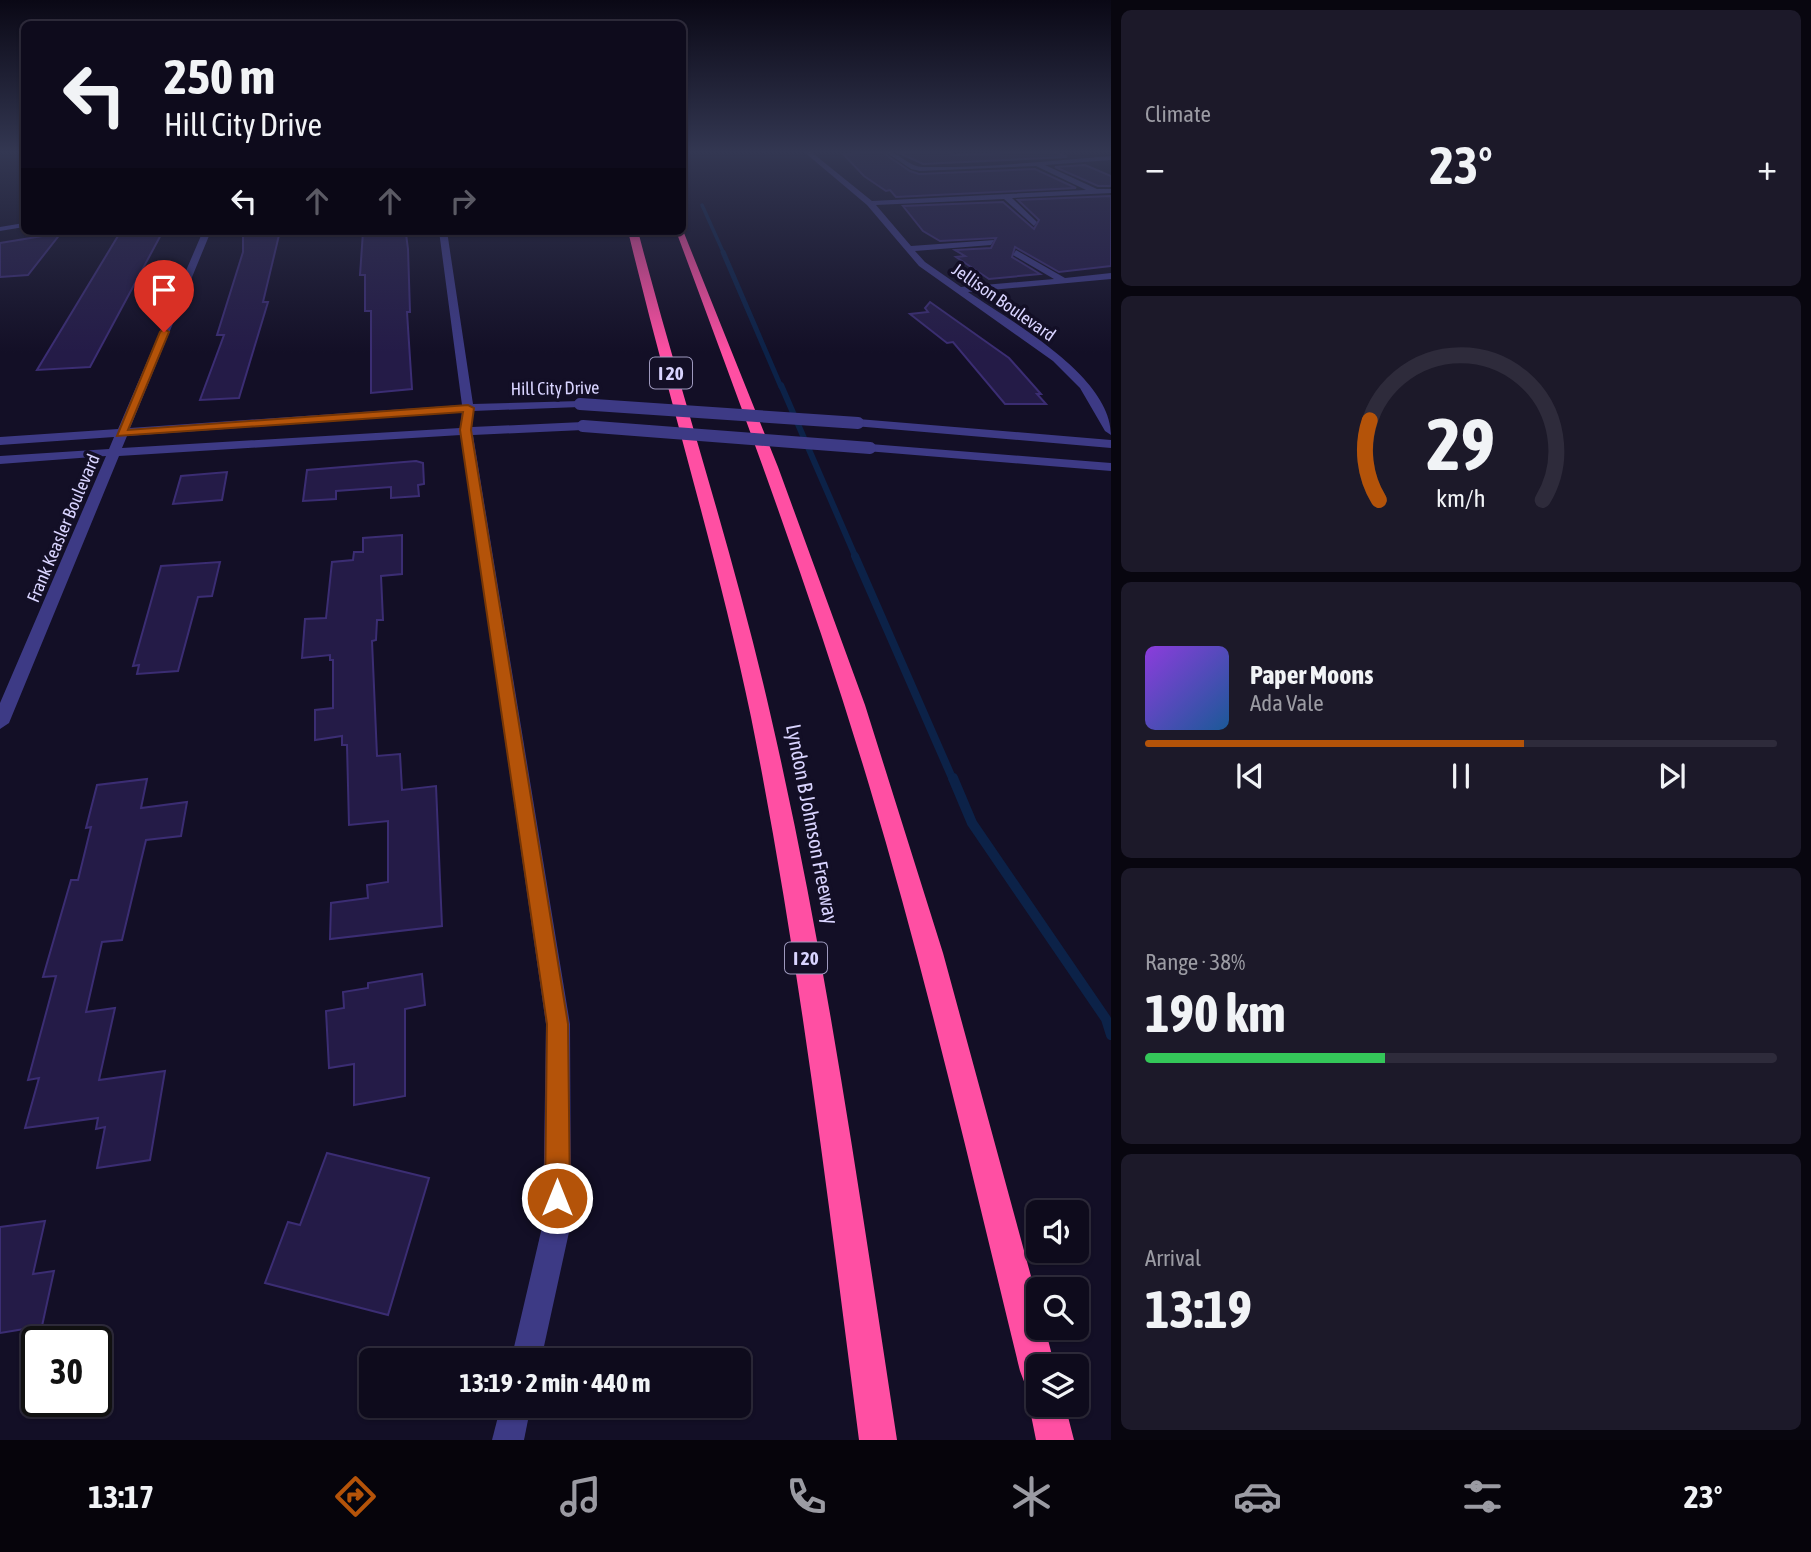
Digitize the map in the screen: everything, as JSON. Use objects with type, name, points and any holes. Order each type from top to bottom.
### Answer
[{"type":"highway","points":[[628,235],[640,263]]},
{"type":"highway","name":"Lyndon B Johnson Freeway","points":[[634,235],[705,495],[763,728],[794,883],[834,1128],[878,1440]]},
{"type":"highway","points":[[685,235],[818,596],[899,845],[961,1069],[1034,1354]]},
{"type":"highway","points":[[1049,1417],[1055,1440]]},
{"type":"street","name":"Jellison Boulevard","points":[[883,218],[922,264],[1057,359],[1085,386],[1111,431]]},
{"type":"street","points":[[1028,218],[1034,224]]},
{"type":"street","points":[[0,229],[21,226]]},
{"type":"street","name":"Frank Keasler Boulevard","points":[[2,713],[205,235]]},
{"type":"street","points":[[444,235],[468,408],[466,430],[558,1024],[557,1223],[529,1348]]},
{"type":"street","points":[[908,249],[991,242]]},
{"type":"street","points":[[1016,253],[1065,281]]},
{"type":"street","points":[[961,290],[1111,276]]},
{"type":"street","name":"Hill City Drive","points":[[0,441],[468,408],[580,404],[1111,444]]},
{"type":"street","name":"Hill City Drive","points":[[0,460],[466,430],[583,426],[1111,467]]},
{"type":"street","points":[[508,1440],[513,1418]]},
{"type":"building","points":[[913,218],[1022,218],[1034,229],[1039,220],[1037,218],[1111,218],[1111,266],[1059,272],[1015,247],[1012,257],[1040,274],[989,279],[956,257],[965,256],[955,250],[991,248],[996,238],[940,241],[923,231]]},
{"type":"building","points":[[59,235],[28,275],[0,277],[0,243]]},
{"type":"building","points":[[119,235],[161,235],[90,367],[37,370]]},
{"type":"building","points":[[243,235],[279,235],[263,302],[268,302],[239,398],[200,400],[224,335],[217,335],[243,252]]},
{"type":"building","points":[[363,235],[406,235],[412,389],[371,393],[371,311],[365,311],[365,275],[360,275]]},
{"type":"building","points":[[930,302],[1009,358],[1041,394],[1037,394],[1046,404],[1005,404],[953,342],[947,343],[910,314],[928,312],[925,308]]},
{"type":"building","points":[[416,461],[423,463],[424,484],[418,485],[419,496],[391,498],[391,487],[336,491],[336,499],[303,501],[307,470]]},
{"type":"building","points":[[227,472],[222,500],[173,504],[181,476]]},
{"type":"building","points":[[402,535],[402,574],[381,576],[383,620],[377,620],[376,640],[372,641],[377,756],[400,754],[402,790],[436,786],[442,926],[330,939],[331,903],[368,898],[367,885],[388,882],[388,821],[349,825],[347,745],[342,745],[342,736],[315,740],[315,710],[333,708],[333,660],[330,660],[330,655],[302,658],[305,619],[326,618],[332,562],[353,560],[354,552],[363,552],[363,538]]},
{"type":"building","points":[[220,562],[212,596],[198,597],[178,671],[137,674],[139,665],[133,666],[161,566]]},
{"type":"building","points":[[147,779],[141,808],[187,802],[181,836],[146,840],[122,940],[102,942],[86,1012],[115,1008],[99,1080],[165,1071],[150,1160],[97,1168],[105,1127],[96,1129],[98,1118],[25,1128],[39,1078],[28,1080],[56,976],[43,977],[71,880],[78,880],[91,827],[86,828],[97,785]]},
{"type":"building","points":[[422,974],[425,1005],[405,1009],[405,1096],[354,1105],[354,1064],[329,1068],[326,1011],[344,1008],[343,992],[368,988],[368,983]]},
{"type":"building","points":[[327,1153],[429,1178],[388,1315],[265,1283],[288,1222],[300,1225]]},
{"type":"building","points":[[45,1221],[33,1274],[54,1271],[42,1326],[21,1326],[21,1330],[0,1333],[0,1227]]},
{"type":"waterway","points":[[708,218],[724,254]]},
{"type":"waterway","points":[[723,252],[781,387]]},
{"type":"waterway","points":[[781,385],[856,558]]},
{"type":"waterway","points":[[855,556],[953,780]]},
{"type":"waterway","points":[[953,778],[972,823],[1106,1019],[1111,1035]]},
{"type":"route","points":[[164,332],[121,433],[468,408],[466,430],[558,1024],[557,1198]]}]
